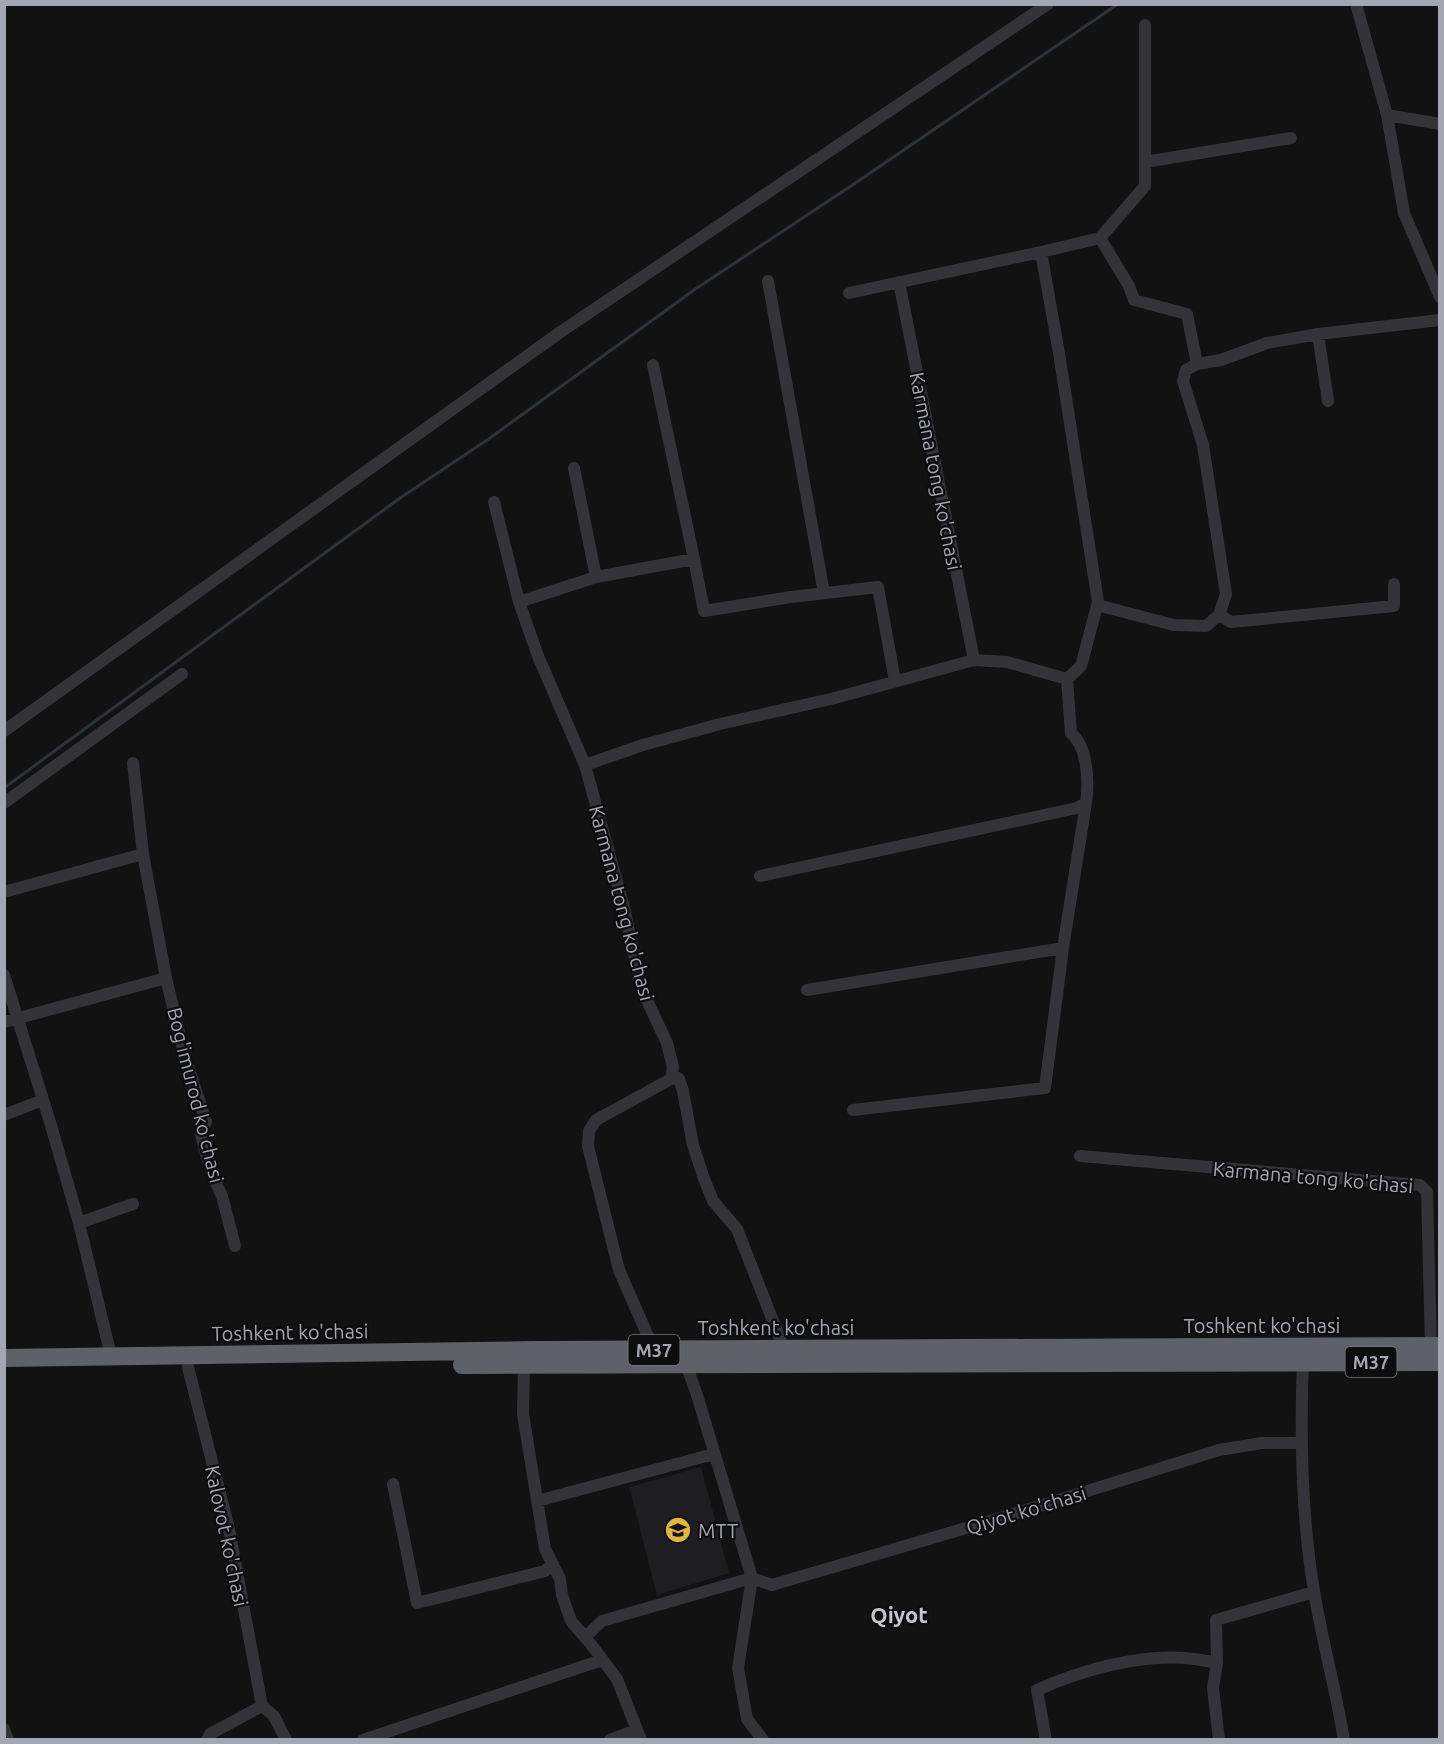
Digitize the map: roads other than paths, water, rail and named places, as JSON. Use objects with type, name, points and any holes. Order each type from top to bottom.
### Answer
[{"type":"highway","name":"Toshkent ko'chasi","points":[[4,1358],[783,1348],[1303,1354]]},
{"type":"highway","name":"Toshkent ko'chasi","points":[[4,1370],[686,1364],[1437,1351]]},
{"type":"street","points":[[4,731],[559,333],[1048,4]]},
{"type":"street","points":[[1356,4],[1387,115],[1404,213],[1440,297]]},
{"type":"street","points":[[849,293],[1100,238],[1145,186],[1145,25]]},
{"type":"street","points":[[1387,115],[1440,124]]},
{"type":"street","points":[[1145,162],[1291,138]]},
{"type":"street","points":[[1100,238],[1129,286],[1134,300],[1186,314],[1197,364]]},
{"type":"street","points":[[1041,252],[1098,602],[1081,666],[1067,679]]},
{"type":"street","points":[[768,281],[824,593]]},
{"type":"street","name":"Karmana tong ko'chasi","points":[[899,282],[974,660]]},
{"type":"street","points":[[1097,605],[1174,625],[1206,626],[1219,615],[1226,594],[1203,445],[1183,381],[1186,370],[1197,364],[1221,360],[1268,343],[1317,334],[1440,320]]},
{"type":"street","points":[[1317,334],[1328,401]]},
{"type":"street","points":[[653,365],[704,611],[878,587],[895,681]]},
{"type":"street","points":[[574,468],[596,577]]},
{"type":"street","name":"Karmana tong ko'chasi","points":[[494,502],[519,602],[538,656],[585,765],[624,908],[642,990],[667,1043],[673,1067],[672,1074],[679,1078],[693,1145],[706,1184],[713,1201],[737,1229],[783,1348]]},
{"type":"street","points":[[519,602],[596,577],[694,560]]},
{"type":"street","points":[[1219,615],[1231,622],[1394,606],[1394,584]]},
{"type":"street","points":[[585,765],[642,745],[720,724],[835,698],[974,660],[1007,662],[1067,679]]},
{"type":"street","points":[[4,803],[182,674]]},
{"type":"street","points":[[853,1110],[1045,1088],[1063,948],[1088,791],[1083,753],[1077,738],[1071,733],[1067,679]]},
{"type":"street","name":"Bog'imurod ko'chasi","points":[[133,763],[142,854],[166,978],[185,1057],[206,1121],[201,1134],[205,1150],[222,1196],[235,1246]]},
{"type":"street","points":[[760,876],[1077,808],[1086,803]]},
{"type":"street","points":[[4,892],[142,854]]},
{"type":"street","points":[[807,990],[1063,948]]},
{"type":"street","points":[[4,975],[79,1223],[111,1356]]},
{"type":"street","points":[[4,1022],[166,978]]},
{"type":"street","points":[[654,1350],[619,1270],[588,1146],[588,1138],[589,1131],[596,1120],[671,1079],[672,1074]]},
{"type":"street","points":[[4,1115],[43,1100]]},
{"type":"street","name":"Karmana tong ko'chasi","points":[[1080,1156],[1420,1185],[1426,1192],[1437,1351]]},
{"type":"street","points":[[79,1223],[133,1204]]},
{"type":"street","points":[[1303,1354],[1300,1408],[1307,1534],[1314,1592],[1344,1740]]},
{"type":"street","points":[[686,1364],[752,1578],[738,1668],[747,1719],[763,1740]]},
{"type":"street","points":[[524,1365],[523,1413],[545,1549],[560,1579],[562,1595],[571,1621],[616,1679],[639,1735],[610,1740]]},
{"type":"street","name":"Kalovot ko'chasi","points":[[188,1367],[229,1529],[262,1706],[274,1716],[286,1740]]},
{"type":"street","name":"Qiyot ko'chasi","points":[[752,1578],[772,1585],[1007,1516],[1219,1450],[1262,1443],[1302,1443]]},
{"type":"street","points":[[537,1501],[714,1454]]},
{"type":"street","points":[[393,1484],[417,1603],[545,1571],[553,1564]]},
{"type":"street","points":[[585,1638],[602,1621],[752,1578]]},
{"type":"street","points":[[1220,1740],[1213,1688],[1217,1663],[1216,1620],[1314,1592]]},
{"type":"street","points":[[1046,1740],[1037,1690],[1064,1678],[1146,1659],[1184,1658],[1217,1663]]},
{"type":"street","points":[[363,1740],[602,1660]]},
{"type":"street","points":[[207,1740],[210,1734],[262,1706]]},
{"type":"street","points":[[4,1729],[8,1740]]},
{"type":"waterway","points":[[4,788],[400,498],[490,438],[694,290],[1118,4]]},
{"type":"place","name":"MTT","points":[[678,1530]]},
{"type":"district","name":"Qiyot","points":[[899,1614]]}]
